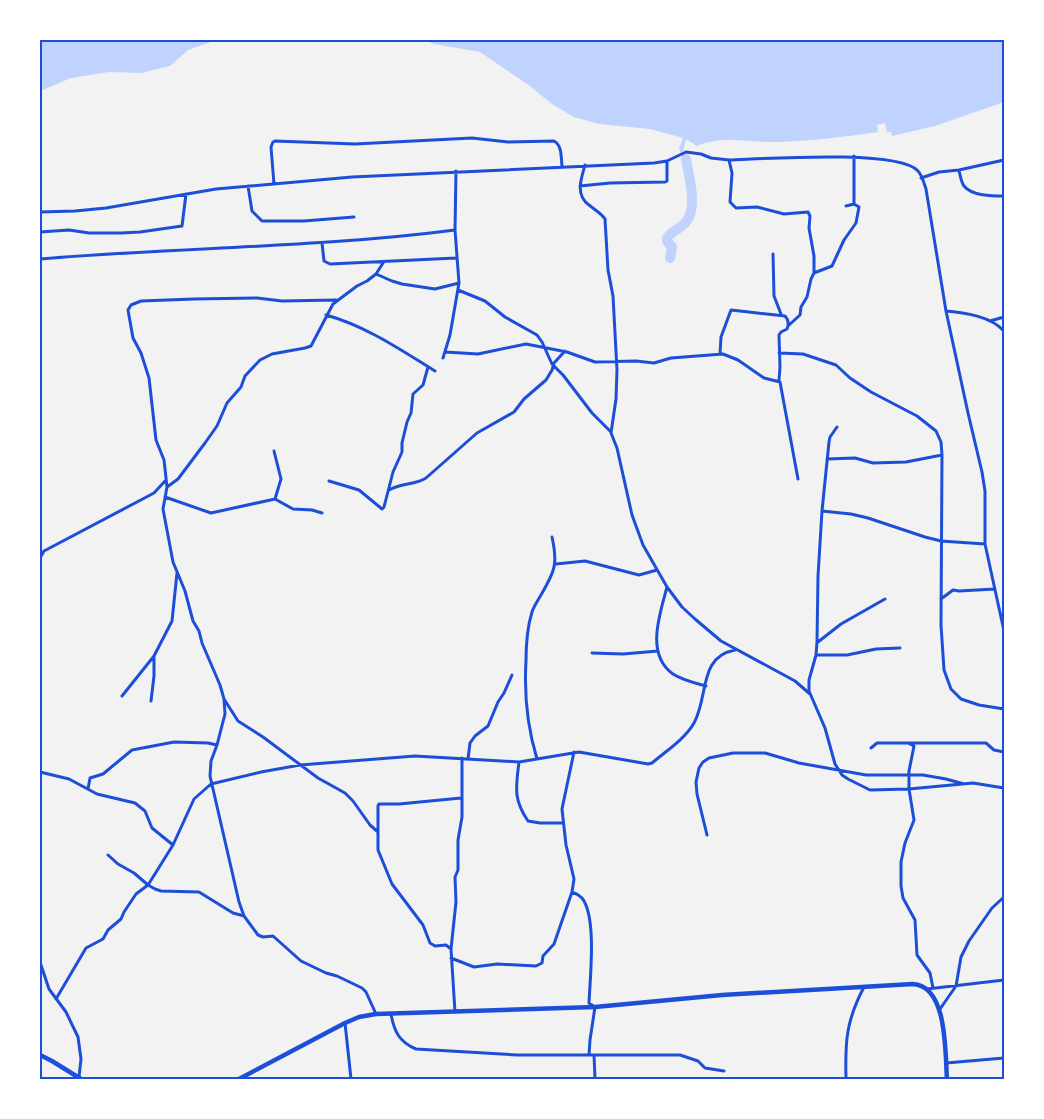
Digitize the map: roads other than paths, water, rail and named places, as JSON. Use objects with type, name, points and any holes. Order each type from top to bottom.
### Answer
[{"type":"main road","points":[[239,1079],[345,1023],[376,1014],[594,1007],[722,995],[913,984],[930,988],[940,1009],[947,1078]]},
{"type":"main road","points":[[40,1055],[80,1078]]},
{"type":"street","points":[[274,184],[271,147],[273,142],[276,141],[355,144],[455,138],[508,142],[554,141],[560,147],[562,166]]},
{"type":"street","points":[[40,212],[106,208],[186,194],[248,186],[352,177],[667,161],[686,152],[729,160],[854,156],[909,166],[918,171],[926,188],[946,311],[984,482],[985,544],[1004,631]]},
{"type":"street","points":[[854,156],[854,204]]},
{"type":"street","points":[[729,160],[732,173],[730,202],[736,208],[757,207],[784,214],[808,212],[810,216],[809,228],[814,256],[814,273],[810,279],[806,300],[801,307],[800,315],[788,326],[786,331],[779,333],[779,380],[798,479]]},
{"type":"street","points":[[921,178],[939,172],[959,170],[1004,160]]},
{"type":"street","points":[[580,186],[610,183],[665,182],[667,180],[667,161]]},
{"type":"street","points":[[585,165],[580,186],[583,200],[603,216],[606,223],[608,270],[613,296],[617,382],[611,433]]},
{"type":"street","points":[[959,170],[962,184],[965,188],[983,195],[1004,196]]},
{"type":"street","points":[[443,358],[459,283],[455,230],[456,171]]},
{"type":"street","points":[[248,186],[252,211],[262,221],[304,221],[354,217]]},
{"type":"street","points":[[40,232],[68,230],[89,233],[121,233],[182,226],[186,194]]},
{"type":"street","points":[[814,273],[832,266],[844,240],[857,219],[859,207],[854,204],[846,206]]},
{"type":"street","points":[[40,259],[322,243],[455,230]]},
{"type":"street","points":[[322,243],[322,258],[326,264],[384,263],[456,258]]},
{"type":"street","points":[[773,254],[774,296],[782,315]]},
{"type":"street","points":[[167,487],[178,479],[213,431],[227,403],[241,386],[245,376],[260,360],[272,354],[311,346],[326,315],[336,300],[376,274],[384,263]]},
{"type":"street","points":[[376,274],[392,282],[435,288],[459,283]]},
{"type":"street","points":[[458,290],[485,301],[505,318],[536,335],[553,365],[611,433],[617,448],[632,515],[643,545],[667,587],[682,606],[721,641],[795,681],[810,694]]},
{"type":"street","points":[[336,300],[194,299],[141,302],[130,305],[128,310],[133,338],[141,353],[149,378],[155,437],[164,460],[167,487],[163,504],[164,516],[177,572],[185,591],[193,621],[199,631],[224,699],[225,714],[211,761],[211,784],[239,902],[244,916],[258,935],[273,936],[301,960],[362,988],[366,992],[376,1014]]},
{"type":"street","points":[[720,354],[721,337],[731,310],[782,315],[787,318],[788,326]]},
{"type":"street","points":[[946,311],[962,313],[990,321],[1004,331]]},
{"type":"street","points":[[326,315],[342,319],[371,332],[435,372]]},
{"type":"street","points":[[990,321],[1004,316]]},
{"type":"street","points":[[445,352],[478,354],[526,344],[565,351],[593,362],[636,361],[654,363],[671,358],[720,354],[738,360],[764,378],[779,380]]},
{"type":"street","points":[[389,490],[404,484],[419,482],[426,478],[477,433],[514,412],[524,399],[546,380],[553,365],[565,351]]},
{"type":"street","points":[[779,353],[803,354],[836,366],[871,392],[917,416],[936,431],[941,442],[942,455],[941,600],[944,670],[951,689],[965,702],[1004,709]]},
{"type":"street","points":[[329,481],[359,490],[382,509],[384,507],[402,452],[402,443],[411,413],[413,394],[423,385],[428,367]]},
{"type":"street","points":[[838,427],[830,437],[822,511],[816,655],[809,680],[810,694],[826,728],[835,764],[848,779],[864,788],[884,790],[909,789],[973,783],[1004,788]]},
{"type":"street","points":[[274,451],[281,478],[275,499]]},
{"type":"street","points":[[828,459],[855,458],[873,463],[881,463],[906,462],[942,455]]},
{"type":"street","points":[[40,558],[44,551],[154,493],[166,480]]},
{"type":"street","points":[[165,497],[211,513],[275,499],[293,509],[312,510],[322,513]]},
{"type":"street","points":[[822,511],[868,518],[905,531],[941,540],[985,544]]},
{"type":"street","points":[[537,760],[528,729],[525,706],[526,642],[533,610],[556,564],[552,537]]},
{"type":"street","points":[[556,564],[585,561],[639,574],[657,570]]},
{"type":"street","points":[[122,696],[154,656],[172,621],[177,572]]},
{"type":"street","points":[[667,587],[657,630],[660,658],[673,675],[706,686]]},
{"type":"street","points":[[941,600],[953,590],[959,592],[995,589]]},
{"type":"street","points":[[817,642],[841,624],[885,599]]},
{"type":"street","points":[[816,655],[847,655],[876,649],[900,648]]},
{"type":"street","points":[[56,999],[86,948],[103,939],[108,930],[121,919],[136,894],[148,885],[173,845],[194,799],[211,784],[300,765],[415,756],[519,762],[574,752],[589,753],[645,764],[652,763],[679,740],[694,723],[706,686],[708,668],[722,653],[735,650]]},
{"type":"street","points":[[592,653],[658,652]]},
{"type":"street","points":[[151,701],[154,656]]},
{"type":"street","points":[[468,759],[470,743],[488,726],[512,675]]},
{"type":"street","points":[[224,699],[238,721],[318,778],[345,793],[353,801],[370,826],[378,832]]},
{"type":"street","points":[[88,789],[90,778],[103,774],[132,750],[174,742],[217,745]]},
{"type":"street","points":[[871,748],[877,743],[986,743],[994,750],[1004,752]]},
{"type":"street","points":[[908,743],[914,746],[909,775],[909,789],[914,817],[901,862],[900,886],[903,898],[915,920],[917,955],[930,973],[930,988],[1004,980]]},
{"type":"street","points":[[451,958],[474,967],[498,964],[536,966],[542,963],[543,956],[554,944],[572,892],[574,879],[562,823],[562,810],[574,752]]},
{"type":"street","points":[[707,835],[696,782],[699,768],[709,758],[733,753],[765,753],[799,763],[866,775],[909,775],[946,779],[966,784]]},
{"type":"street","points":[[455,1012],[451,949],[456,902],[455,877],[458,870],[458,840],[461,826],[462,758]]},
{"type":"street","points":[[519,762],[516,794],[522,812],[528,820],[540,823],[562,823]]},
{"type":"street","points":[[40,772],[69,780],[98,794],[141,806],[152,828],[173,845]]},
{"type":"street","points":[[451,949],[446,945],[435,946],[430,943],[424,926],[395,890],[379,856],[379,804],[400,804],[461,798]]},
{"type":"street","points":[[108,855],[148,885],[161,891],[199,892],[233,913],[244,916]]},
{"type":"street","points":[[572,892],[581,897],[588,910],[592,939],[589,1003],[594,1007],[589,1055]]},
{"type":"street","points":[[940,1009],[956,986],[961,956],[969,941],[992,908],[1004,897]]},
{"type":"street","points":[[40,962],[49,989],[66,1012],[78,1037],[81,1059],[80,1078]]},
{"type":"street","points":[[846,1079],[845,1047],[847,1032],[864,988]]},
{"type":"street","points":[[391,1013],[396,1034],[407,1046],[416,1049],[517,1055],[680,1055],[698,1061],[705,1068],[724,1071]]},
{"type":"street","points":[[345,1023],[351,1079]]},
{"type":"street","points":[[594,1055],[596,1079]]},
{"type":"street","points":[[946,1062],[1004,1058]]},
{"type":"street","points":[[938,1079],[947,1078]]},
{"type":"water","points":[[40,40],[223,40],[214,41],[188,50],[170,66],[141,73],[109,72],[71,78],[40,91]]},
{"type":"water","points":[[424,40],[1004,40],[1004,102],[935,126],[892,136],[891,132],[887,132],[885,123],[877,125],[878,132],[815,140],[767,142],[727,140],[697,146],[686,139],[683,152],[689,159],[688,171],[679,149],[683,138],[650,129],[599,124],[574,117],[552,104],[530,86],[480,52],[434,44]]},
{"type":"waterway","points":[[670,258],[672,247],[667,238],[686,222],[690,216],[692,192],[686,159]]}]
